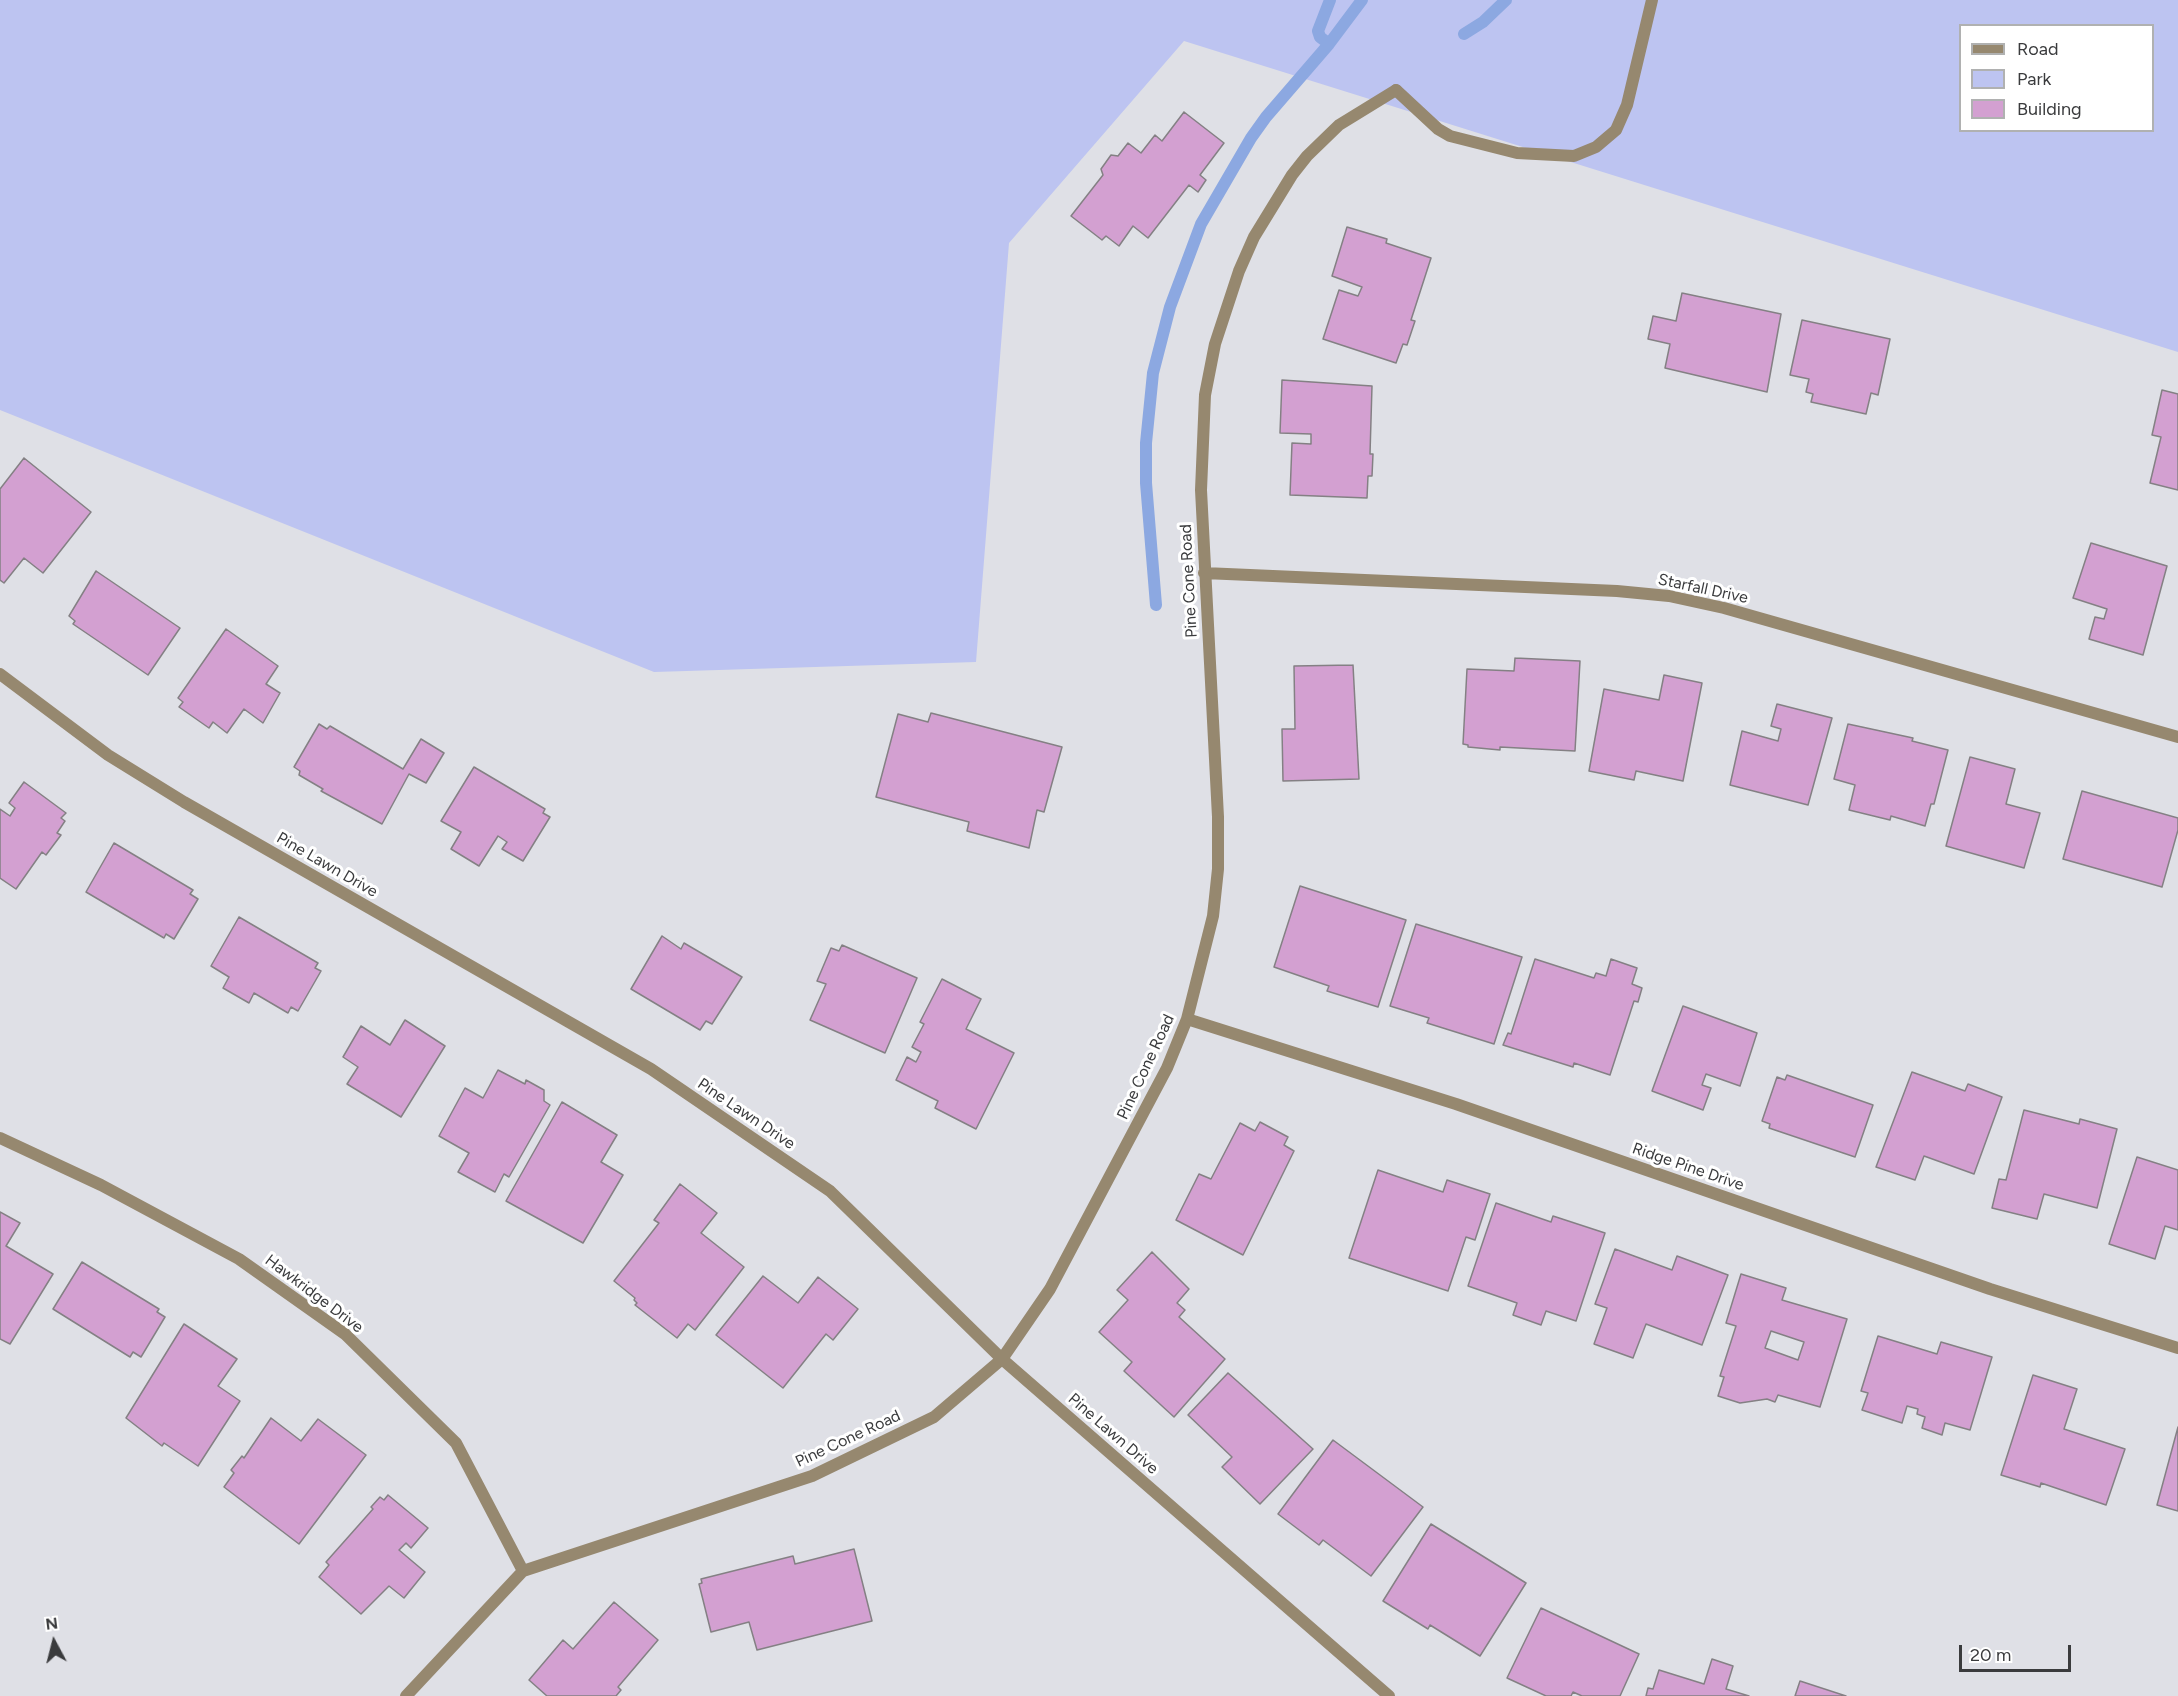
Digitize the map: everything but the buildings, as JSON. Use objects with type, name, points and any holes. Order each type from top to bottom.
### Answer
[{"type":"street","name":"Pine Cone Road","points":[[406,1696],[524,1571],[812,1476],[934,1417],[1002,1359],[1050,1289],[1167,1068],[1187,1019],[1213,916],[1218,869],[1218,817],[1201,490],[1205,395],[1215,344],[1239,272],[1254,237],[1273,203],[1307,156],[1339,125],[1396,90],[1438,129],[1450,136],[1517,153],[1574,156],[1596,147],[1616,130],[1627,105],[1652,0]]},
{"type":"street","name":"Starfall Drive","points":[[1204,573],[1605,591],[1669,596],[1724,608],[2178,737]]},
{"type":"street","name":"Pine Lawn Drive","points":[[0,674],[127,767],[184,802],[651,1069],[830,1191],[1002,1359],[1389,1696]]},
{"type":"street","name":"Ridge Pine Drive","points":[[1187,1019],[1456,1104],[1990,1289],[2178,1348]]},
{"type":"street","name":"Hawkridge Drive","points":[[0,1138],[101,1185],[239,1259],[345,1334],[456,1443],[524,1571]]},
{"type":"green space","points":[[0,0],[2178,0],[2178,352],[1184,41],[1009,243],[976,662],[654,672],[0,410]]},
{"type":"waterway","points":[[1329,44],[1320,37],[1318,31],[1330,0]]},
{"type":"waterway","points":[[1156,605],[1146,483],[1146,443],[1153,373],[1170,307],[1201,224],[1251,138],[1266,117],[1329,44],[1362,0]]},
{"type":"waterway","points":[[1464,34],[1483,22],[1506,0]]}]
